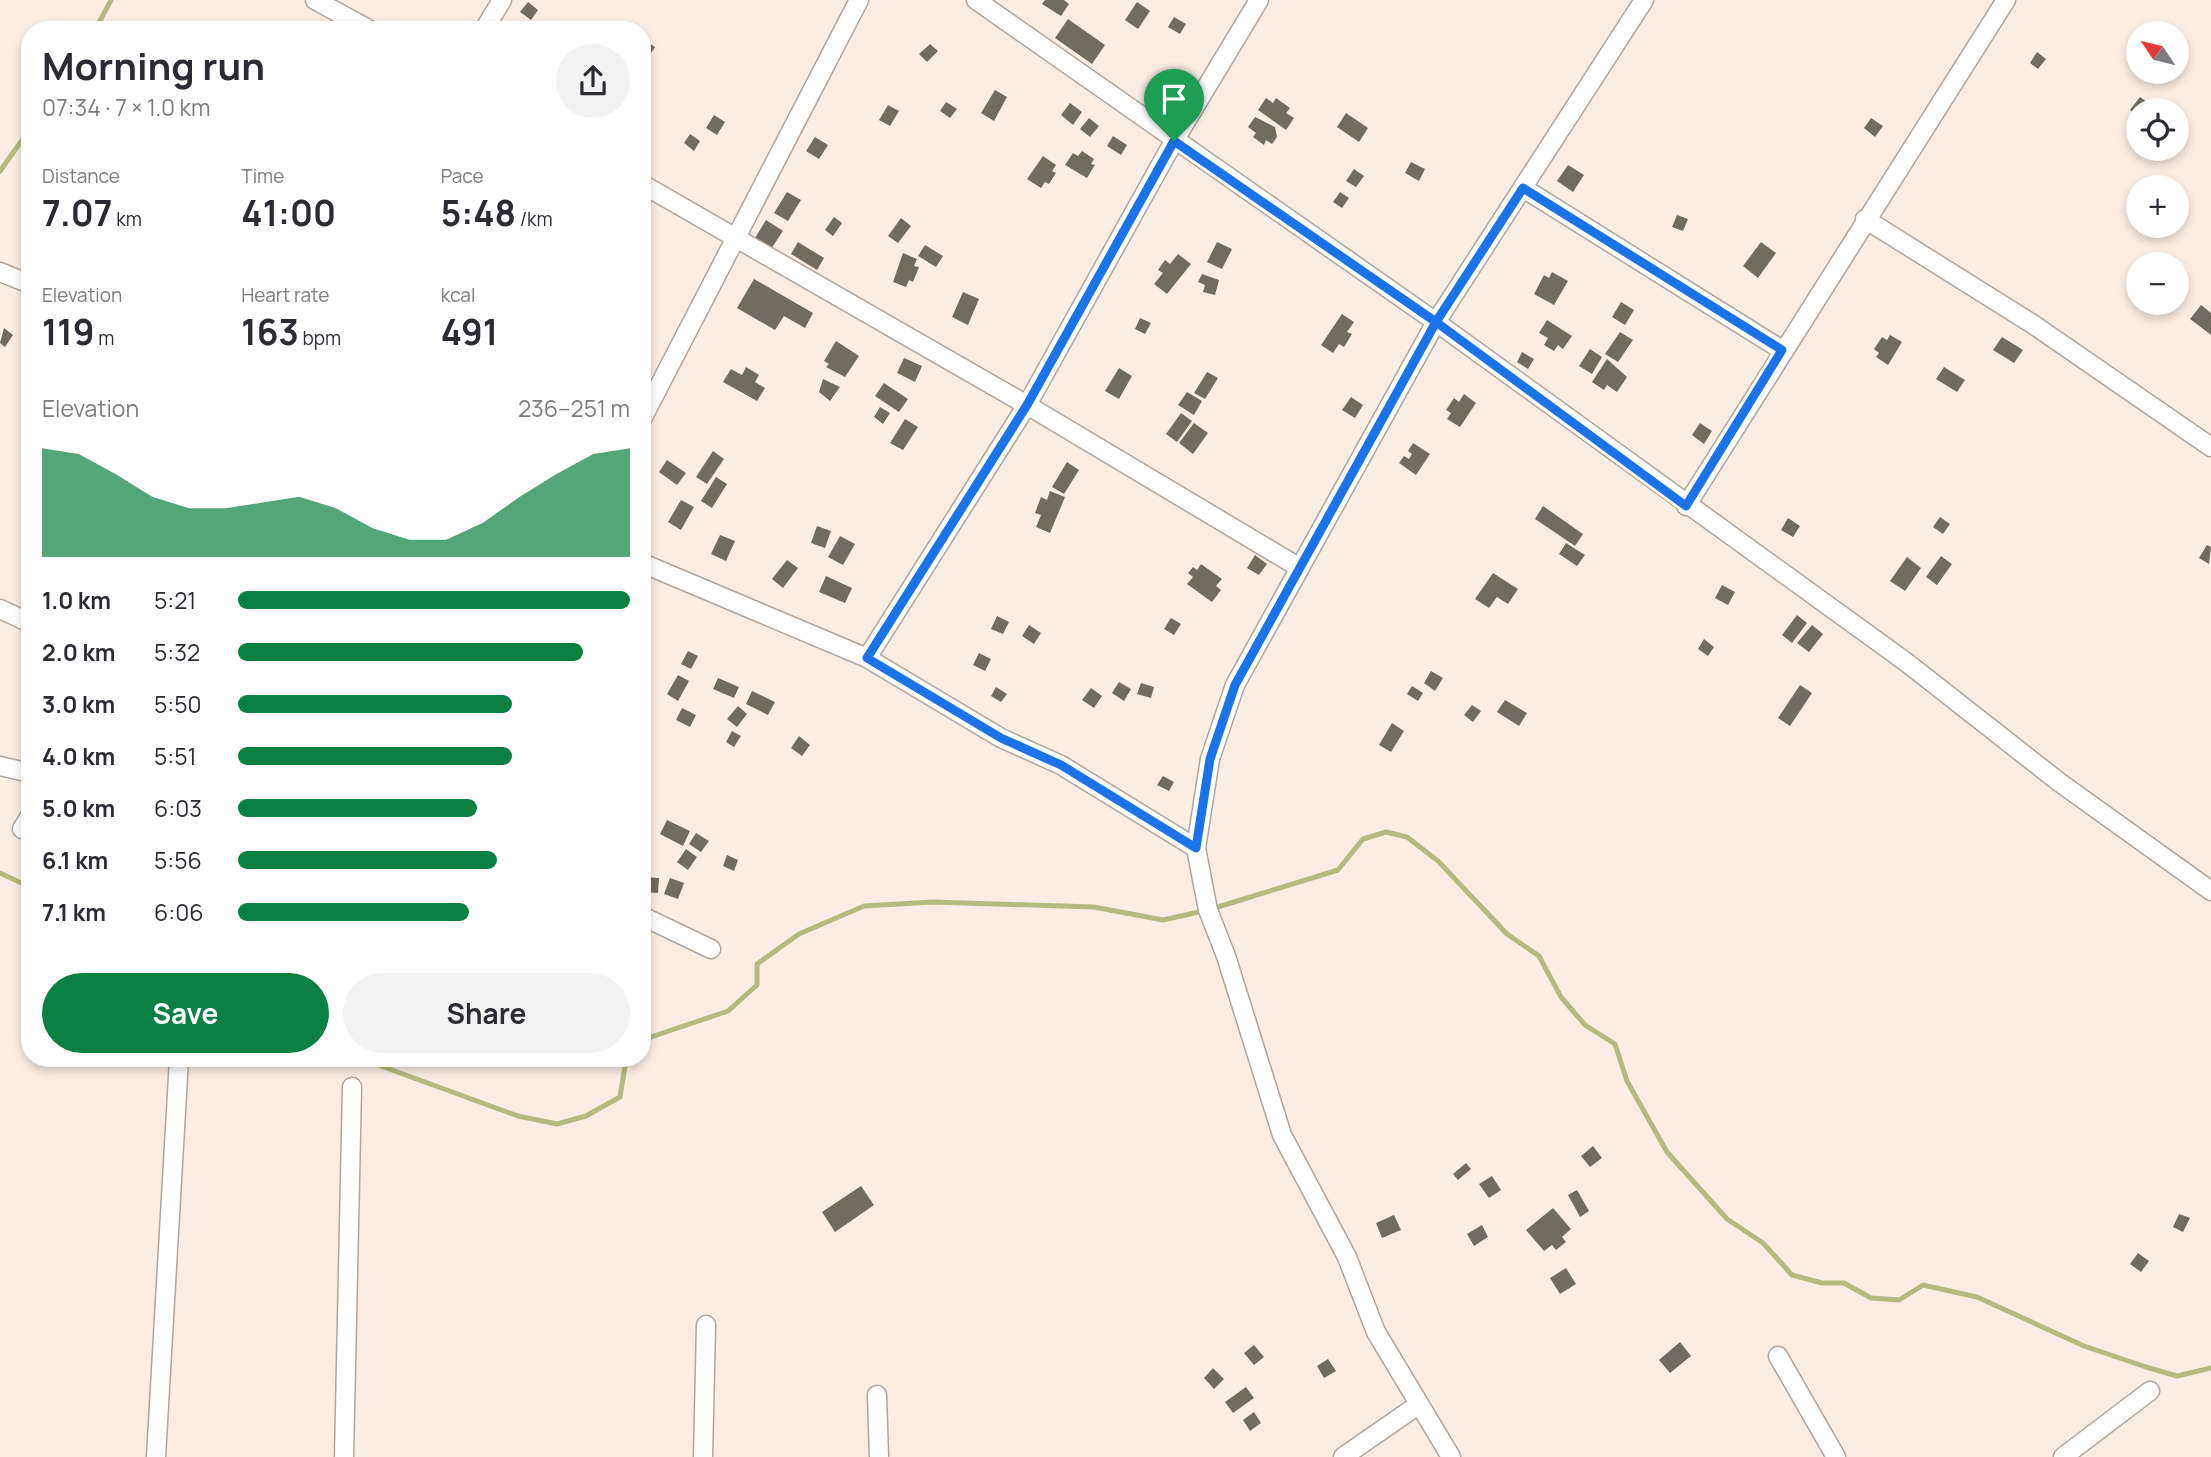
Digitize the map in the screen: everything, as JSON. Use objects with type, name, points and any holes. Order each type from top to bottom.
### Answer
[{"type":"street","points":[[314,0],[353,21]]},
{"type":"street","points":[[489,21],[502,0]]},
{"type":"street","points":[[651,401],[859,0]]},
{"type":"street","points":[[976,0],[1436,322],[1686,506],[1906,662],[2059,782],[2211,891]]},
{"type":"street","points":[[867,658],[1027,405],[1174,141],[1259,0]]},
{"type":"street","points":[[1451,1457],[1376,1332],[1347,1257],[1282,1135],[1226,956],[1208,910],[1196,848],[1210,759],[1235,685],[1436,322],[1644,0]]},
{"type":"street","points":[[1686,506],[1782,350],[2006,0]]},
{"type":"street","points":[[1523,188],[1782,350]]},
{"type":"street","points":[[651,189],[1027,405],[1300,568]]},
{"type":"street","points":[[1865,219],[2031,323],[2211,447]]},
{"type":"street","points":[[0,272],[21,280]]},
{"type":"street","points":[[651,567],[867,658],[1001,738],[1061,765],[1196,848]]},
{"type":"street","points":[[0,609],[21,619]]},
{"type":"street","points":[[0,766],[21,771]]},
{"type":"street","points":[[651,920],[711,949]]},
{"type":"street","points":[[156,1457],[179,1067]]},
{"type":"street","points":[[344,1457],[352,1087]]},
{"type":"street","points":[[702,1457],[706,1325]]},
{"type":"street","points":[[1778,1356],[1836,1457]]},
{"type":"street","points":[[2063,1457],[2150,1391]]},
{"type":"street","points":[[877,1395],[879,1457]]},
{"type":"street","points":[[1343,1457],[1418,1405]]},
{"type":"building","points":[[1045,0],[1064,0],[1069,4],[1061,16],[1042,4]]},
{"type":"building","points":[[528,2],[538,10],[531,20],[520,12]]},
{"type":"building","points":[[1137,2],[1150,11],[1138,29],[1125,20]]},
{"type":"building","points":[[1174,17],[1186,24],[1180,34],[1168,27]]},
{"type":"building","points":[[1068,19],[1105,45],[1092,64],[1055,38]]},
{"type":"building","points":[[930,44],[938,51],[927,62],[919,54]]},
{"type":"building","points":[[2037,52],[2046,59],[2038,69],[2030,63]]},
{"type":"building","points":[[995,90],[1007,97],[994,121],[981,113]]},
{"type":"building","points":[[1266,98],[1273,103],[1276,98],[1290,108],[1286,113],[1294,118],[1286,130],[1258,110]]},
{"type":"building","points":[[946,102],[957,109],[950,118],[940,111]]},
{"type":"building","points":[[1070,103],[1082,112],[1073,125],[1061,115]]},
{"type":"building","points":[[888,105],[899,111],[890,126],[879,120]]},
{"type":"building","points":[[1346,113],[1368,128],[1359,142],[1337,127]]},
{"type":"building","points":[[714,115],[725,122],[717,135],[706,128]]},
{"type":"building","points":[[1255,117],[1275,127],[1277,137],[1272,144],[1266,140],[1264,145],[1253,137],[1256,133],[1248,127]]},
{"type":"building","points":[[1089,118],[1099,126],[1090,137],[1080,129]]},
{"type":"building","points":[[1871,118],[1883,126],[1875,137],[1864,128]]},
{"type":"building","points":[[690,134],[700,141],[694,151],[684,143]]},
{"type":"building","points":[[1113,136],[1127,145],[1121,155],[1107,146]]},
{"type":"building","points":[[815,137],[828,145],[819,159],[806,151]]},
{"type":"building","points":[[1082,151],[1094,159],[1091,164],[1095,165],[1087,178],[1065,165],[1073,153],[1078,156]]},
{"type":"building","points":[[1043,156],[1056,165],[1052,171],[1056,173],[1049,184],[1045,182],[1041,188],[1027,179]]},
{"type":"building","points":[[1411,162],[1425,169],[1419,181],[1405,173]]},
{"type":"building","points":[[1568,165],[1584,175],[1573,192],[1557,181]]},
{"type":"building","points":[[1354,169],[1364,176],[1356,187],[1346,181]]},
{"type":"building","points":[[787,192],[801,200],[788,221],[774,213]]},
{"type":"building","points":[[1340,192],[1349,198],[1342,208],[1333,202]]},
{"type":"building","points":[[1677,215],[1688,219],[1683,231],[1672,227]]},
{"type":"building","points":[[834,217],[842,223],[833,236],[825,230]]},
{"type":"building","points":[[901,218],[911,226],[898,243],[888,236]]},
{"type":"building","points":[[766,220],[783,231],[771,249],[755,238]]},
{"type":"building","points":[[798,242],[824,258],[817,270],[791,254]]},
{"type":"building","points":[[1217,242],[1232,249],[1222,269],[1207,262]]},
{"type":"building","points":[[1761,242],[1776,253],[1758,278],[1743,266]]},
{"type":"building","points":[[925,245],[943,256],[936,267],[918,256]]},
{"type":"building","points":[[903,253],[917,259],[914,266],[919,267],[913,282],[909,280],[906,287],[893,282]]},
{"type":"building","points":[[1178,254],[1191,264],[1167,294],[1154,284],[1163,273],[1158,270],[1165,260],[1170,264]]},
{"type":"building","points":[[1552,272],[1568,281],[1554,305],[1534,294],[1544,275],[1549,278]]},
{"type":"building","points":[[1202,274],[1219,280],[1215,295],[1203,292],[1205,285],[1198,282]]},
{"type":"building","points":[[754,279],[813,313],[805,328],[784,316],[775,330],[737,308]]},
{"type":"building","points":[[963,292],[979,299],[968,325],[952,317]]},
{"type":"building","points":[[1621,302],[1634,310],[1625,325],[1612,317]]},
{"type":"building","points":[[2201,305],[2211,313],[2211,335],[2190,319]]},
{"type":"building","points":[[1342,314],[1354,322],[1347,332],[1352,334],[1344,347],[1339,344],[1333,353],[1321,345]]},
{"type":"building","points":[[1140,318],[1151,323],[1145,334],[1135,329]]},
{"type":"building","points":[[1547,320],[1572,336],[1563,349],[1558,345],[1554,351],[1544,345],[1548,338],[1539,333]]},
{"type":"building","points":[[4,328],[13,335],[5,347],[0,343]]},
{"type":"building","points":[[1620,332],[1633,340],[1618,362],[1605,354]]},
{"type":"building","points":[[1890,335],[1902,342],[1888,365],[1876,357],[1879,353],[1874,349],[1882,337],[1887,340]]},
{"type":"building","points":[[2002,337],[2023,350],[2014,363],[1993,350]]},
{"type":"building","points":[[836,341],[859,356],[845,377],[826,367],[829,364],[824,361]]},
{"type":"building","points":[[1590,349],[1602,357],[1592,374],[1579,366]]},
{"type":"building","points":[[1522,352],[1534,359],[1528,369],[1517,362]]},
{"type":"building","points":[[904,358],[922,366],[915,382],[897,373]]},
{"type":"building","points":[[1607,359],[1627,377],[1617,392],[1607,385],[1604,390],[1592,382]]},
{"type":"building","points":[[746,367],[759,375],[755,382],[765,388],[757,401],[723,382],[731,369],[742,375]]},
{"type":"building","points":[[1944,367],[1965,380],[1957,392],[1936,379]]},
{"type":"building","points":[[1119,368],[1132,376],[1119,399],[1105,391]]},
{"type":"building","points":[[1207,372],[1218,378],[1205,399],[1194,393]]},
{"type":"building","points":[[823,379],[840,387],[830,401],[819,392]]},
{"type":"building","points":[[884,383],[908,399],[899,412],[875,396]]},
{"type":"building","points":[[1187,392],[1202,401],[1194,415],[1178,405]]},
{"type":"building","points":[[1464,394],[1476,403],[1460,427],[1447,419],[1451,413],[1446,410],[1454,398],[1459,402]]},
{"type":"building","points":[[1351,397],[1363,405],[1355,418],[1342,410]]},
{"type":"building","points":[[880,407],[890,413],[883,424],[874,417]]},
{"type":"building","points":[[1181,413],[1192,421],[1177,442],[1166,434]]},
{"type":"building","points":[[905,419],[918,427],[903,450],[890,443]]},
{"type":"building","points":[[1194,423],[1208,433],[1193,454],[1179,443]]},
{"type":"building","points":[[1700,423],[1712,431],[1704,444],[1692,435]]},
{"type":"building","points":[[1413,443],[1430,454],[1416,475],[1399,463],[1404,456],[1409,459],[1412,454],[1408,451]]},
{"type":"building","points":[[713,451],[724,459],[707,484],[696,477]]},
{"type":"building","points":[[667,460],[686,473],[677,485],[659,472]]},
{"type":"building","points":[[1067,462],[1079,470],[1064,494],[1052,487]]},
{"type":"building","points":[[716,477],[727,484],[712,508],[701,501]]},
{"type":"building","points":[[1050,491],[1065,497],[1050,533],[1036,527],[1041,515],[1035,513],[1041,497],[1047,500]]},
{"type":"building","points":[[681,500],[694,507],[681,530],[668,522]]},
{"type":"building","points":[[1543,506],[1583,534],[1575,546],[1535,519]]},
{"type":"building","points":[[1940,517],[1950,524],[1943,534],[1933,527]]},
{"type":"building","points":[[1788,518],[1800,526],[1793,537],[1781,530]]},
{"type":"building","points":[[817,526],[831,531],[825,548],[811,543]]},
{"type":"building","points":[[720,535],[735,541],[726,561],[711,554]]},
{"type":"building","points":[[840,536],[855,544],[843,565],[828,557]]},
{"type":"building","points":[[1566,543],[1585,555],[1577,566],[1559,554]]},
{"type":"building","points":[[2207,545],[2211,547],[2209,564],[2199,558]]},
{"type":"building","points":[[1255,555],[1267,564],[1259,575],[1247,568]]},
{"type":"building","points":[[1941,556],[1952,564],[1937,585],[1926,577]]},
{"type":"building","points":[[1907,557],[1921,568],[1905,591],[1890,581]]},
{"type":"building","points":[[787,560],[798,568],[783,588],[772,579]]},
{"type":"building","points":[[1201,564],[1222,579],[1216,586],[1221,590],[1212,602],[1187,584],[1193,577],[1188,573],[1193,567],[1197,570]]},
{"type":"building","points":[[1493,573],[1518,589],[1508,604],[1497,597],[1489,608],[1475,599]]},
{"type":"building","points":[[826,576],[852,588],[845,603],[819,592]]},
{"type":"building","points":[[1722,585],[1735,592],[1728,605],[1715,598]]},
{"type":"building","points":[[1797,615],[1807,623],[1792,643],[1782,635]]},
{"type":"building","points":[[997,616],[1009,622],[1003,634],[991,629]]},
{"type":"building","points":[[1171,618],[1181,624],[1174,635],[1164,629]]},
{"type":"building","points":[[1029,625],[1041,633],[1034,644],[1022,636]]},
{"type":"building","points":[[1812,625],[1823,634],[1809,652],[1797,643]]},
{"type":"building","points":[[1704,639],[1714,647],[1708,656],[1698,649]]},
{"type":"building","points":[[688,651],[698,656],[691,669],[681,664]]},
{"type":"building","points":[[979,653],[991,659],[985,671],[973,665]]},
{"type":"building","points":[[1431,671],[1443,678],[1435,691],[1424,683]]},
{"type":"building","points":[[678,675],[689,681],[678,701],[667,694]]},
{"type":"building","points":[[718,678],[739,687],[734,698],[713,689]]},
{"type":"building","points":[[1119,682],[1131,689],[1124,701],[1112,693]]},
{"type":"building","points":[[1141,683],[1154,687],[1151,698],[1137,694]]},
{"type":"building","points":[[1800,685],[1812,693],[1790,726],[1778,718]]},
{"type":"building","points":[[1412,686],[1423,693],[1418,701],[1407,694]]},
{"type":"building","points":[[996,687],[1007,694],[1001,702],[991,696]]},
{"type":"building","points":[[1091,688],[1102,696],[1094,708],[1082,700]]},
{"type":"building","points":[[752,691],[775,702],[768,715],[746,704]]},
{"type":"building","points":[[1505,700],[1527,713],[1519,726],[1497,712]]},
{"type":"building","points":[[1472,705],[1481,711],[1473,722],[1464,715]]},
{"type":"building","points":[[738,706],[747,714],[737,727],[727,719]]},
{"type":"building","points":[[682,708],[696,715],[690,727],[676,720]]},
{"type":"building","points":[[1392,723],[1404,731],[1391,752],[1379,745]]},
{"type":"building","points":[[732,731],[741,736],[734,747],[726,742]]},
{"type":"building","points":[[799,736],[810,745],[802,756],[791,748]]},
{"type":"building","points":[[1163,776],[1174,782],[1169,791],[1157,785]]},
{"type":"building","points":[[667,820],[690,831],[683,846],[660,834]]},
{"type":"building","points":[[696,833],[709,841],[701,852],[689,844]]},
{"type":"building","points":[[686,849],[697,857],[688,870],[677,862]]},
{"type":"building","points":[[727,855],[738,860],[734,871],[723,866]]},
{"type":"building","points":[[651,877],[659,878],[658,893],[651,893]]},
{"type":"building","points":[[670,878],[684,883],[678,899],[664,894]]},
{"type":"building","points":[[1593,1146],[1602,1158],[1590,1167],[1581,1156]]},
{"type":"building","points":[[1466,1163],[1471,1169],[1458,1180],[1453,1174]]},
{"type":"building","points":[[1492,1176],[1501,1190],[1489,1198],[1479,1184]]},
{"type":"building","points":[[861,1186],[874,1205],[835,1232],[822,1212]]},
{"type":"building","points":[[1577,1190],[1589,1211],[1580,1217],[1568,1195]]},
{"type":"building","points":[[1553,1208],[1571,1229],[1562,1237],[1566,1242],[1556,1250],[1552,1245],[1544,1251],[1526,1230]]},
{"type":"building","points":[[2179,1214],[2190,1218],[2183,1232],[2173,1227]]},
{"type":"building","points":[[1394,1215],[1401,1230],[1382,1238],[1376,1223]]},
{"type":"building","points":[[1482,1225],[1488,1237],[1474,1246],[1467,1234]]},
{"type":"building","points":[[2138,1253],[2149,1261],[2141,1272],[2130,1264]]},
{"type":"building","points":[[1566,1268],[1576,1284],[1560,1294],[1550,1278]]},
{"type":"building","points":[[1680,1342],[1691,1356],[1670,1373],[1659,1360]]},
{"type":"building","points":[[1254,1345],[1264,1357],[1254,1365],[1244,1353]]},
{"type":"building","points":[[1328,1359],[1336,1371],[1324,1378],[1317,1366]]},
{"type":"building","points":[[1213,1368],[1224,1379],[1214,1389],[1204,1378]]},
{"type":"building","points":[[1246,1387],[1254,1398],[1233,1413],[1225,1402]]},
{"type":"building","points":[[1254,1412],[1261,1423],[1250,1431],[1243,1420]]},
{"type":"waterway","points":[[100,21],[111,0]]},
{"type":"waterway","points":[[0,171],[21,142]]},
{"type":"waterway","points":[[651,1037],[728,1011],[757,985],[757,964],[799,934],[864,906],[933,902],[1094,907],[1163,920],[1208,910],[1338,870],[1363,839],[1386,832],[1407,837],[1438,861],[1507,934],[1539,956],[1561,997],[1585,1025],[1615,1044],[1627,1081],[1667,1152],[1727,1219],[1763,1243],[1792,1275],[1822,1283],[1844,1283],[1871,1298],[1899,1300],[1923,1285],[1977,1297],[2084,1346],[2177,1376],[2211,1368]]},
{"type":"waterway","points":[[0,873],[21,883]]},
{"type":"waterway","points":[[384,1067],[518,1116],[557,1124],[586,1116],[620,1097],[625,1067]]},
{"type":"route","points":[[1174,141],[1027,405],[867,658],[1001,738],[1061,765],[1196,848],[1210,759],[1235,685],[1436,322],[1686,506],[1782,350],[1577,225],[1523,188],[1436,322],[1174,141]]}]
